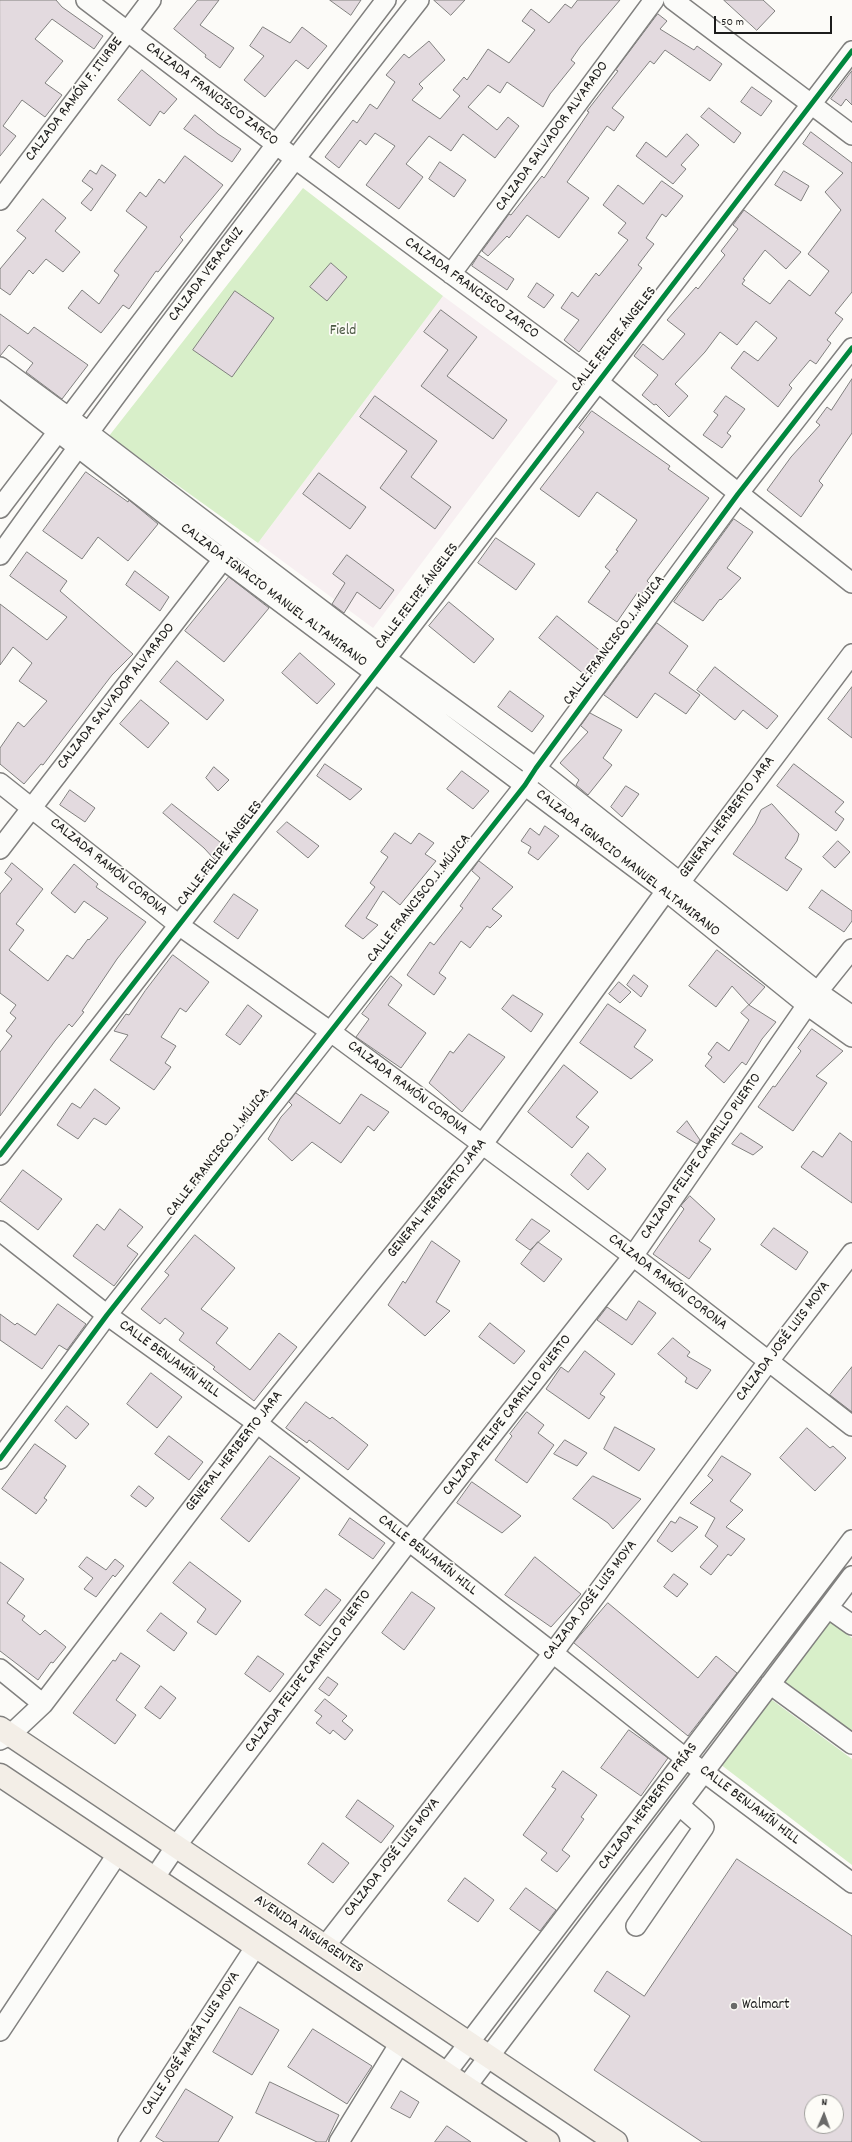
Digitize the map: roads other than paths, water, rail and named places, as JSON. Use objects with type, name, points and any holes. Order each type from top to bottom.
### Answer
[{"type":"main road","name":"AVENIDA INSURGENTES","points":[[3,1734],[176,1846],[616,2142]]},
{"type":"main road","points":[[0,1775],[155,1877],[548,2142]]},
{"type":"street","name":"CALZADA FRANCISCO ZARCO","points":[[86,0],[276,145],[598,382],[738,494],[852,582]]},
{"type":"street","name":"CALZADA RAMÓN F. ITURBE","points":[[0,200],[151,0]]},
{"type":"street","name":"CALZADA VERACRUZ","points":[[0,508],[386,0]]},
{"type":"street","name":"CALZADA VERACRUZ","points":[[0,554],[83,439],[294,158],[420,0]]},
{"type":"street","name":"CALZADA SALVADOR ALVARADO","points":[[452,274],[654,0]]},
{"type":"street","points":[[673,0],[813,104],[852,135]]},
{"type":"street","name":"CALLE FELIPE ÁNGELES","points":[[0,1155],[180,926],[381,666],[813,104],[852,51]]},
{"type":"street","name":"CALLE FRANCISCO J. MÚJICA","points":[[0,1459],[107,1315],[525,785],[738,494],[852,348]]},
{"type":"street","name":"CALZADA IGNACIO MANUEL ALTAMIRANO","points":[[0,367],[63,424],[234,544],[525,785],[673,886]]},
{"type":"street","name":"CALZADA IGNACIO MANUEL ALTAMIRANO","points":[[0,387],[63,424]]},
{"type":"street","name":"CALZADA IGNACIO MANUEL ALTAMIRANO","points":[[83,439],[224,560],[536,768],[673,886],[812,998],[852,1037]]},
{"type":"street","name":"CALZADA SALVADOR ALVARADO","points":[[0,850],[224,560],[234,544]]},
{"type":"street","name":"GENERAL HERIBERTO JARA","points":[[3,1734],[43,1704],[257,1423],[482,1145],[673,886],[852,654]]},
{"type":"street","name":"CALZADA RAMÓN CORONA","points":[[0,783],[180,926],[330,1032],[633,1256],[852,1426]]},
{"type":"street","name":"CALZADA FELIPE CARRILLO PUERTO","points":[[155,1877],[176,1846],[408,1542],[633,1256],[812,998],[852,949]]},
{"type":"street","name":"CALZADA IGNACIO MANUEL ALTAMIRANO","points":[[812,998],[852,1016]]},
{"type":"street","name":"CALLE BENJAMÍN HILL","points":[[0,1231],[107,1315],[257,1423],[408,1542],[553,1653],[685,1758],[852,1882]]},
{"type":"street","name":"CALZADA JOSÉ LUIS MOYA","points":[[325,1946],[553,1653],[768,1362],[852,1253]]},
{"type":"street","name":"CALZADA HERIBERTO FRÍAS","points":[[446,2073],[852,1540]]},
{"type":"street","name":"CALZADA HERIBERTO FRÍAS","points":[[466,2087],[852,1576]]},
{"type":"street","points":[[828,1608],[852,1625]]},
{"type":"street","points":[[0,1669],[43,1704]]},
{"type":"street","points":[[770,1684],[852,1744]]},
{"type":"street","points":[[636,1926],[704,1827],[679,1805]]},
{"type":"street","points":[[0,2031],[118,1853]]},
{"type":"street","name":"CALLE JOSÉ MARÍA LUIS MOYA","points":[[128,2142],[256,1946]]},
{"type":"street","points":[[339,2142],[400,2043]]},
{"type":"place","name":"Walmart","points":[[734,2006]]},
{"type":"park label","name":"Field","points":[[343,332]]}]
